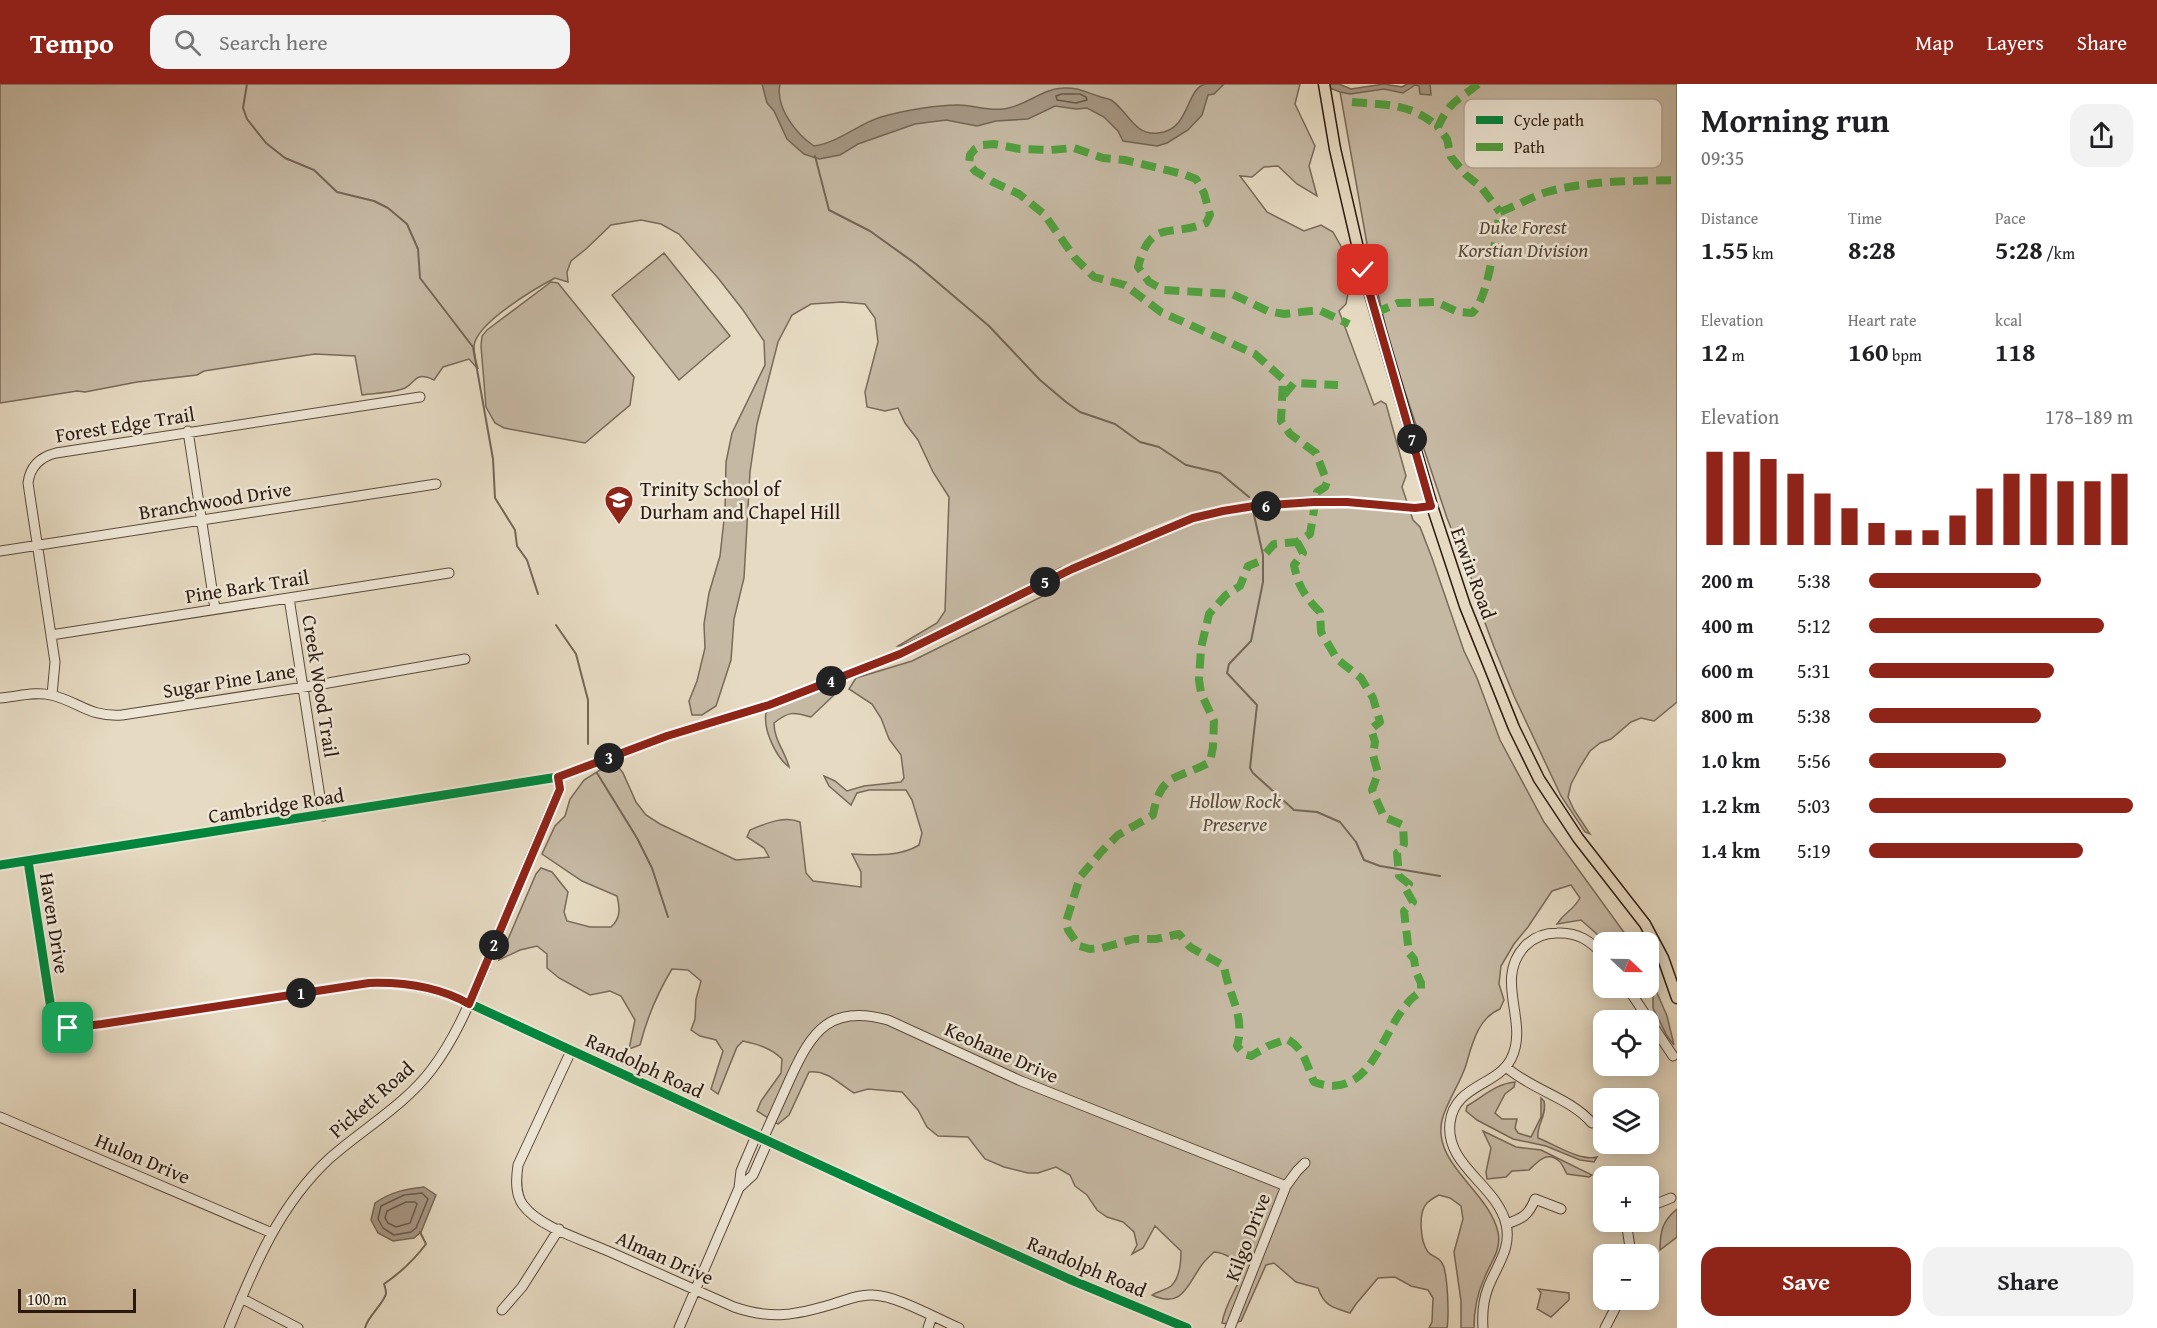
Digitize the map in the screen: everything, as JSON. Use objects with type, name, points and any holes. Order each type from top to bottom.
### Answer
[{"type":"main road","name":"Erwin Road","points":[[1324,84],[1335,149],[1356,242],[1431,506],[1465,606],[1514,728],[1529,759],[1551,799],[1578,838],[1645,924],[1663,958],[1677,998]]},
{"type":"street","name":"Forest Edge Trail","points":[[52,695],[55,674],[51,635],[28,483],[30,473],[40,460],[56,453],[188,431],[420,397]]},
{"type":"street","points":[[188,431],[215,609]]},
{"type":"street","name":"Branchwood Drive","points":[[0,551],[436,484]]},
{"type":"street","points":[[558,777],[667,736],[769,705],[900,654],[1072,569],[1193,518],[1254,506],[1314,502],[1347,502],[1415,508],[1431,506]]},
{"type":"street","name":"Pine Bark Trail","points":[[51,635],[449,573]]},
{"type":"street","name":"Creek Wood Trail","points":[[289,598],[323,816]]},
{"type":"street","name":"Sugar Pine Lane","points":[[0,698],[36,693],[52,695],[94,713],[110,715],[303,687],[465,659]]},
{"type":"street","name":"Cambridge Road","points":[[0,865],[323,816],[558,777]]},
{"type":"street","name":"Pickett Road","points":[[229,1328],[272,1233],[301,1190],[324,1165],[408,1095],[431,1071],[447,1046],[469,1004],[560,789],[558,777]]},
{"type":"street","name":"Haven Drive","points":[[28,861],[48,994],[52,1015],[58,1024]]},
{"type":"street","points":[[1482,1328],[1486,1294],[1506,1249],[1506,1224],[1489,1195],[1457,1154],[1452,1141],[1450,1125],[1453,1112],[1460,1100],[1473,1088],[1506,1066],[1514,1052],[1517,1034],[1511,973],[1521,951],[1539,936],[1562,932],[1584,938],[1593,945]]},
{"type":"street","name":"Randolph Road","points":[[58,1024],[68,1028],[82,1027],[369,983],[392,983],[425,988],[469,1004],[1048,1269],[1187,1328]]},
{"type":"street","points":[[1634,998],[1673,1056]]},
{"type":"street","name":"Keohane Drive","points":[[679,1328],[740,1188],[741,1171],[762,1138],[802,1050],[815,1034],[831,1021],[851,1015],[869,1015],[888,1020],[1021,1081],[1286,1186]]},
{"type":"street","name":"Alman Drive","points":[[571,1051],[523,1151],[516,1176],[518,1195],[522,1203],[535,1216],[559,1229],[734,1307],[761,1315],[797,1314],[853,1297],[873,1295],[894,1299],[959,1328]]},
{"type":"street","points":[[1506,1066],[1527,1081],[1576,1108],[1592,1124]]},
{"type":"street","name":"Hulon Drive","points":[[0,1117],[272,1233]]},
{"type":"street","name":"Kilgo Drive","points":[[1230,1328],[1286,1186],[1305,1163]]},
{"type":"street","points":[[1659,1203],[1671,1198]]},
{"type":"street","points":[[1506,1224],[1521,1220],[1531,1209],[1535,1199],[1561,1209]]},
{"type":"street","points":[[502,1310],[522,1287],[559,1229]]},
{"type":"street","points":[[241,1298],[298,1328]]},
{"type":"street","points":[[1605,1328],[1614,1310]]},
{"type":"street","points":[[928,1328],[933,1316]]},
{"type":"green space","name":"Hollow Rock Preserve","points":[[0,84],[1300,84],[1295,104],[1315,146],[1309,166],[1317,196],[1297,184],[1278,166],[1264,167],[1252,177],[1240,176],[1267,212],[1304,231],[1321,225],[1333,232],[1343,250],[1349,288],[1346,304],[1339,311],[1374,405],[1381,401],[1386,404],[1406,476],[1402,487],[1413,520],[1420,527],[1464,651],[1477,678],[1500,740],[1544,822],[1624,932],[1595,932],[1581,920],[1557,924],[1580,898],[1571,885],[1552,891],[1501,966],[1499,984],[1504,1000],[1500,1009],[1486,1019],[1477,1032],[1463,1072],[1447,1106],[1442,1120],[1441,1136],[1445,1150],[1453,1164],[1484,1203],[1492,1217],[1499,1239],[1497,1251],[1478,1297],[1474,1328],[1461,1328],[1461,1301],[1454,1252],[1463,1219],[1461,1206],[1450,1198],[1439,1195],[1427,1203],[1421,1220],[1425,1247],[1429,1253],[1441,1261],[1446,1275],[1447,1328],[1429,1328],[1432,1322],[1433,1298],[1428,1290],[1411,1286],[1395,1277],[1378,1278],[1350,1313],[1326,1303],[1318,1288],[1296,1282],[1274,1263],[1266,1265],[1241,1321],[1222,1323],[1244,1267],[1226,1255],[1214,1252],[1202,1264],[1187,1288],[1177,1297],[1162,1299],[1152,1295],[1174,1283],[1181,1255],[1181,1251],[1155,1226],[1143,1248],[1132,1254],[1137,1245],[1134,1232],[1123,1222],[1107,1217],[1097,1210],[1087,1195],[1075,1186],[1070,1175],[1056,1167],[1038,1173],[1028,1173],[1004,1167],[985,1159],[968,1137],[938,1136],[927,1127],[918,1110],[902,1092],[868,1089],[854,1093],[828,1075],[809,1072],[789,1115],[778,1124],[757,1111],[761,1101],[781,1073],[782,1059],[764,1047],[743,1041],[737,1047],[718,1094],[711,1089],[723,1051],[716,1040],[700,1036],[691,1030],[701,981],[688,970],[672,969],[653,1006],[640,1045],[629,1049],[635,1020],[621,996],[610,991],[590,995],[559,978],[547,968],[547,954],[537,946],[520,950],[499,960],[536,874],[541,868],[552,872],[568,892],[564,912],[567,921],[590,927],[611,927],[617,920],[619,909],[617,896],[582,881],[542,854],[555,826],[565,816],[570,799],[584,780],[608,765],[617,765],[636,802],[646,815],[736,860],[769,857],[764,848],[747,837],[750,830],[781,820],[800,822],[806,873],[813,881],[861,887],[861,872],[852,854],[878,855],[904,852],[919,845],[922,833],[912,800],[906,790],[869,790],[857,793],[851,805],[829,786],[824,776],[835,781],[847,791],[864,786],[901,782],[904,778],[901,755],[889,739],[881,718],[872,704],[849,689],[856,678],[912,661],[1049,593],[1060,568],[977,612],[898,646],[937,623],[945,611],[949,497],[898,408],[885,411],[867,407],[865,392],[878,342],[875,318],[865,304],[842,302],[811,304],[792,315],[778,342],[757,424],[750,472],[744,578],[734,619],[731,660],[716,706],[702,715],[692,715],[689,701],[697,681],[705,648],[704,624],[709,593],[720,556],[725,511],[726,462],[732,433],[765,365],[764,341],[718,278],[679,234],[661,224],[641,220],[611,225],[571,261],[567,272],[568,282],[555,278],[508,307],[485,327],[477,337],[474,346],[478,369],[469,359],[443,367],[434,380],[416,378],[409,386],[401,390],[362,395],[355,356],[315,354],[204,371],[197,375],[0,403]]},
{"type":"green space","name":"Duke Forest Korstian Division","points":[[1409,84],[1677,84],[1677,702],[1654,721],[1641,718],[1631,722],[1611,739],[1600,743],[1590,751],[1571,784],[1568,797],[1590,834],[1585,832],[1561,796],[1514,696],[1447,518],[1390,347],[1367,244],[1340,92],[1380,87],[1403,88]]},
{"type":"green space","points":[[664,253],[730,336],[679,380],[612,295]]},
{"type":"green space","points":[[551,282],[558,283],[634,377],[630,405],[585,443],[504,428],[495,423],[486,407],[482,336]]},
{"type":"green space","points":[[830,686],[836,691],[833,696],[811,717],[791,714],[774,723],[776,735],[789,767],[772,743],[766,727],[766,713],[777,705]]},
{"type":"green space","points":[[1659,997],[1667,1016],[1674,1045],[1659,1020],[1659,1010],[1653,1008],[1653,998]]},
{"type":"green space","points":[[1515,1082],[1514,1087],[1505,1094],[1495,1113],[1502,1119],[1517,1119],[1515,1128],[1518,1133],[1531,1137],[1541,1117],[1541,1098],[1545,1107],[1538,1138],[1576,1155],[1597,1157],[1594,1162],[1580,1160],[1546,1146],[1513,1139],[1477,1120],[1466,1111],[1467,1106],[1490,1091],[1501,1085]]},
{"type":"green space","points":[[1483,1131],[1516,1147],[1541,1150],[1592,1175],[1589,1177],[1567,1174],[1560,1162],[1555,1158],[1547,1157],[1529,1170],[1512,1171],[1506,1177],[1487,1179],[1486,1172],[1491,1148]]},
{"type":"green space","points":[[1677,1209],[1677,1237],[1660,1250],[1663,1227]]},
{"type":"green space","points":[[1538,1289],[1569,1293],[1569,1300],[1551,1317],[1537,1309],[1541,1293]]},
{"type":"water","points":[[762,84],[780,84],[781,102],[788,119],[814,146],[831,141],[873,120],[889,115],[949,105],[992,109],[1011,108],[1047,91],[1063,88],[1077,89],[1111,100],[1137,127],[1150,133],[1158,133],[1176,125],[1199,87],[1206,84],[1224,84],[1214,94],[1208,95],[1202,115],[1188,130],[1167,143],[1157,146],[1123,141],[1118,131],[1104,117],[1087,108],[1055,106],[1028,119],[996,121],[977,126],[946,120],[915,124],[858,144],[840,155],[819,159],[804,154],[787,139],[774,111],[767,103]]},
{"type":"water","points":[[1320,84],[1339,84],[1351,89],[1384,84],[1402,87],[1407,84],[1430,84],[1431,95],[1420,94],[1419,86],[1415,85],[1403,93],[1384,89],[1350,94]]},
{"type":"water","points":[[424,1187],[436,1195],[421,1232],[414,1238],[393,1241],[378,1233],[371,1220],[375,1203],[398,1192]]},
{"type":"waterway","points":[[247,84],[243,108],[247,119],[266,143],[285,158],[314,170],[337,192],[374,201],[388,208],[407,224],[418,249],[420,278],[473,347],[493,459],[495,498],[515,530],[517,546],[527,560],[538,594]]},
{"type":"waterway","points":[[815,156],[829,210],[870,231],[916,264],[989,326],[1040,380],[1066,402],[1080,412],[1115,424],[1140,442],[1159,447],[1186,465],[1220,473],[1249,497]]},
{"type":"waterway","points":[[1254,515],[1263,555],[1263,582],[1251,641],[1229,664],[1227,673],[1257,705],[1250,768],[1294,810],[1317,812],[1340,822],[1356,842],[1364,860],[1380,866],[1440,876]]},
{"type":"waterway","points":[[556,625],[576,654],[588,700],[588,744]]},
{"type":"waterway","points":[[597,773],[637,838],[652,868],[668,917]]},
{"type":"waterway","points":[[365,1328],[385,1296],[384,1284],[406,1266],[426,1244],[420,1232]]},
{"type":"marked path","points":[[1478,84],[1451,106],[1438,127],[1447,139],[1451,157],[1466,175],[1481,187],[1500,212]]},
{"type":"marked path","points":[[1352,102],[1408,109],[1438,127]]},
{"type":"marked path","points":[[1266,553],[1274,544],[1297,542],[1310,534],[1317,492],[1325,487],[1327,482],[1316,453],[1290,434],[1281,421],[1283,379],[1255,354],[1161,312],[1125,285],[1094,277],[1075,258],[1044,214],[1019,194],[975,171],[969,164],[970,155],[982,145],[994,144],[1020,149],[1074,148],[1103,158],[1125,160],[1196,179],[1204,193],[1210,215],[1206,223],[1164,232],[1149,241],[1138,267],[1149,282],[1164,290],[1232,294],[1268,311],[1284,314],[1319,310],[1349,324]]},
{"type":"marked path","points":[[1500,212],[1541,194],[1579,185],[1677,180]]},
{"type":"marked path","points":[[1375,313],[1398,303],[1436,302],[1458,312],[1472,313],[1478,306],[1487,282],[1500,212]]},
{"type":"marked path","points":[[1284,395],[1294,383],[1338,385]]},
{"type":"marked path","points":[[1258,562],[1248,566],[1240,586],[1226,595],[1209,614],[1201,648],[1199,680],[1201,693],[1214,721],[1210,762],[1172,779],[1161,791],[1153,815],[1118,835],[1101,852],[1080,877],[1066,922],[1068,930],[1079,946],[1090,949],[1134,939],[1156,939],[1179,934],[1190,947],[1224,966],[1238,1015],[1237,1046],[1244,1054],[1251,1056],[1287,1039],[1298,1047],[1314,1082],[1333,1086],[1348,1083],[1361,1074],[1410,1000],[1421,991],[1421,983],[1414,959],[1409,953],[1404,911],[1413,902],[1405,888],[1409,884],[1399,876],[1397,853],[1402,850],[1404,844],[1403,825],[1384,817],[1372,790],[1378,773],[1373,755],[1375,742],[1371,729],[1380,722],[1373,698],[1361,678],[1337,659],[1321,632],[1320,612],[1303,591],[1294,565],[1303,553],[1297,542]]},
{"type":"cycle path","points":[[0,865],[558,777],[667,736],[769,705],[900,654],[1072,569],[1193,518],[1254,506],[1347,502],[1415,508],[1432,506]]},
{"type":"cycle path","points":[[28,861],[52,1015],[62,1025],[74,1028],[88,1027],[359,984],[398,984],[437,992],[462,1000],[1069,1279],[1187,1328]]},
{"type":"place","name":"Trinity School of Durham and Chapel Hill","points":[[619,526]]},
{"type":"route","points":[[68,1028],[369,983],[392,983],[425,988],[469,1004],[560,789],[558,777],[667,736],[769,705],[900,654],[1072,569],[1193,518],[1254,506],[1314,502],[1347,502],[1415,508],[1431,506],[1363,270]]}]
